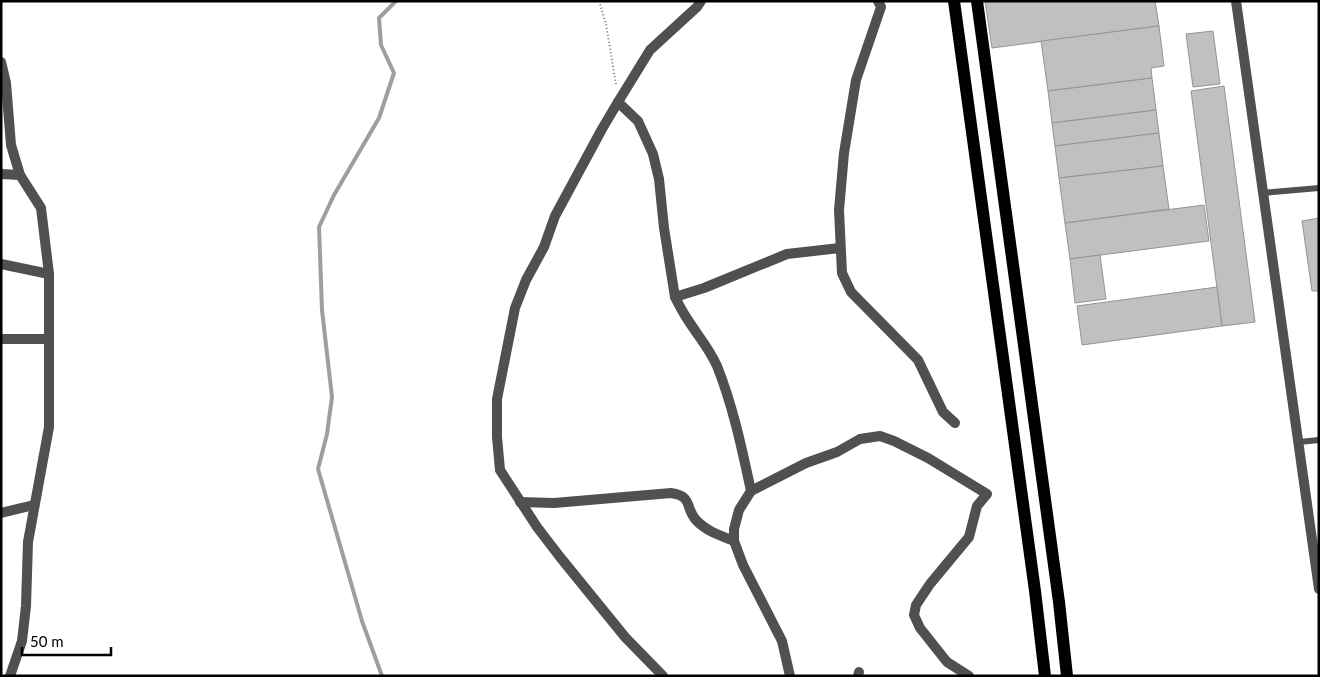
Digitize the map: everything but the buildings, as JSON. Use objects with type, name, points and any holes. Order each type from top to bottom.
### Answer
[{"type":"main road","points":[[954,1],[1035,590],[1045,676]]},
{"type":"main road","points":[[977,1],[1058,592],[1067,676]]},
{"type":"street","points":[[663,676],[625,637],[560,557],[520,502],[500,470],[497,437],[497,398],[515,308],[526,280],[544,247],[555,216],[602,129],[650,50],[697,7],[701,1]]},
{"type":"street","points":[[878,1],[881,7],[856,80],[844,154],[838,210],[842,273],[851,292],[918,360],[943,412],[955,423]]},
{"type":"street","points":[[1236,1],[1319,589]]},
{"type":"street","points":[[1,62],[11,145],[20,175],[41,208],[48,274],[49,339],[49,427],[28,542],[26,606],[22,641],[10,676]]},
{"type":"street","points":[[618,102],[638,120],[652,154],[659,178],[664,228],[675,297],[688,321],[706,344],[716,365],[732,408],[751,491]]},
{"type":"street","points":[[1,174],[20,175]]},
{"type":"street","points":[[675,297],[704,288],[787,254],[840,248]]},
{"type":"street","points":[[1,264],[48,274]]},
{"type":"street","points":[[1,339],[49,339]]},
{"type":"street","points":[[790,676],[782,641],[743,565],[734,541],[734,529],[739,510],[751,491],[806,463],[837,452],[860,439],[880,436],[928,458],[987,494],[977,506],[969,537],[930,584],[916,605],[914,615],[920,628],[947,662],[969,676]]},
{"type":"street","points":[[520,502],[554,503],[672,493],[680,494],[685,498],[696,521],[714,533],[734,541]]},
{"type":"street","points":[[1,513],[34,506]]},
{"type":"lane","points":[[1262,193],[1319,188]]},
{"type":"lane","points":[[1299,442],[1319,440]]},
{"type":"path","points":[[599,1],[606,24],[613,61],[618,102]]},
{"type":"waterway","points":[[382,676],[362,621],[318,469],[327,434],[332,397],[322,310],[319,227],[334,195],[379,118],[394,73],[381,45],[379,18],[396,1]]}]
